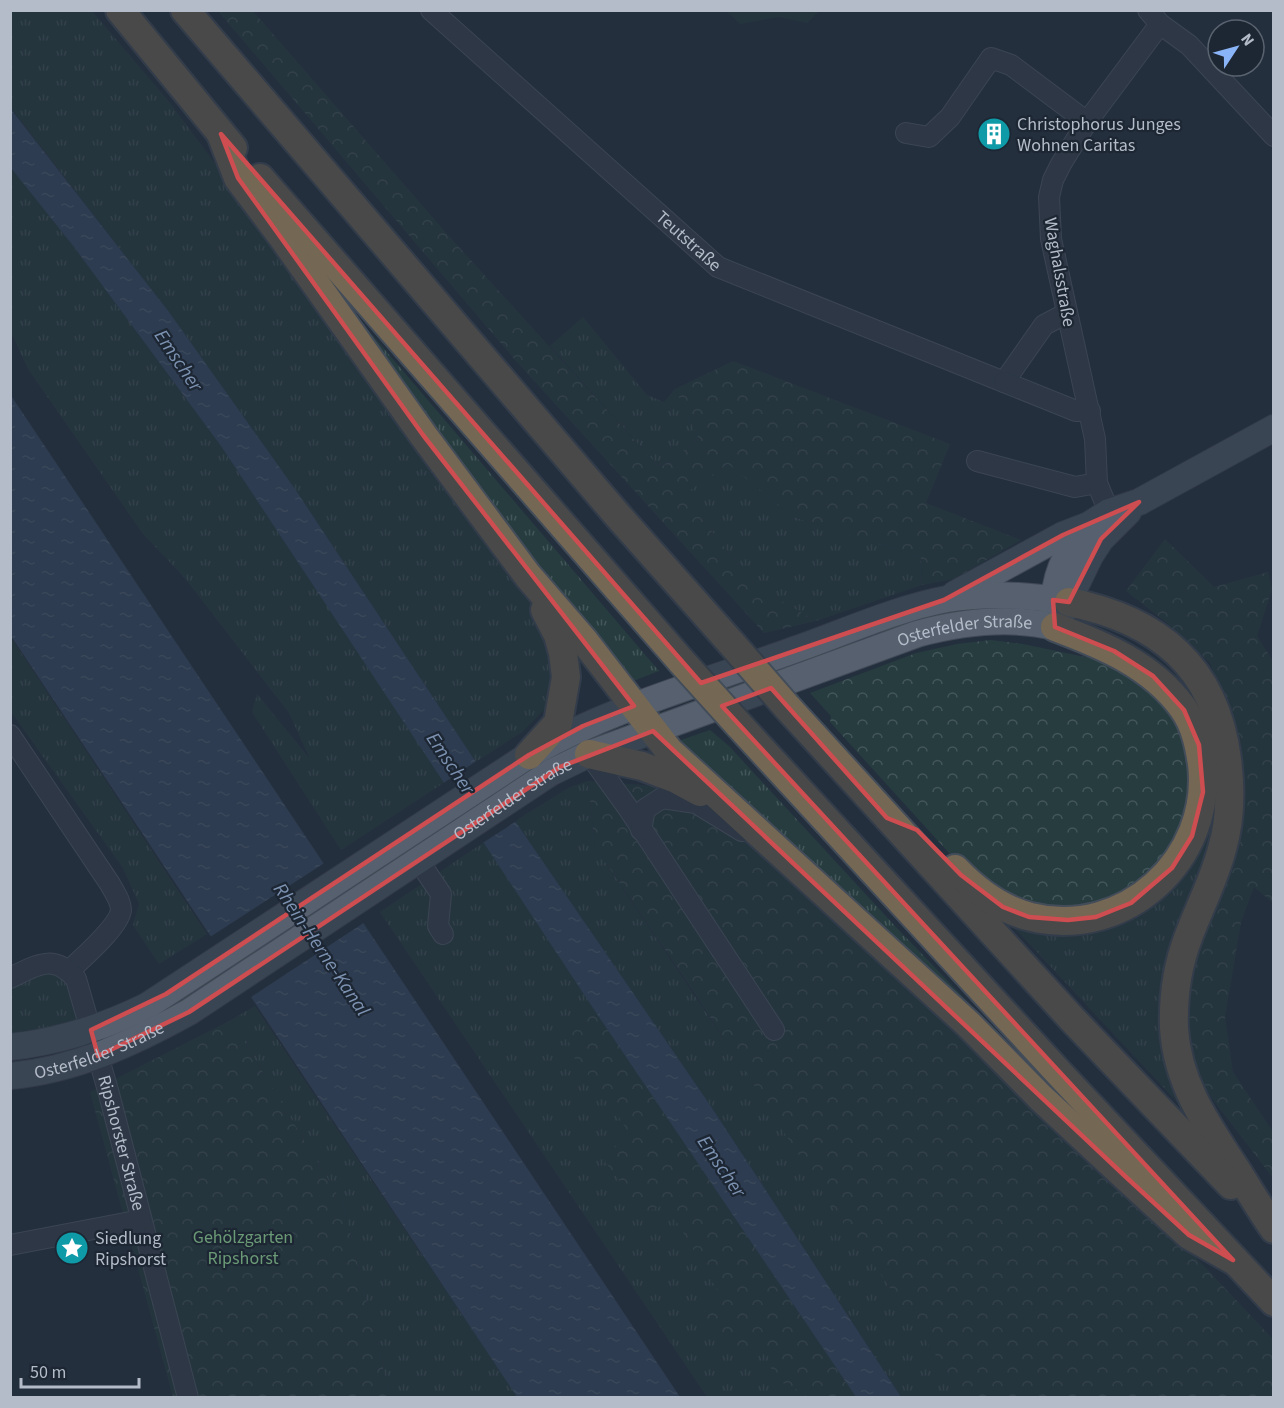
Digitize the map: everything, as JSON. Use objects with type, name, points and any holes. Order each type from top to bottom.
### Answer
[{"type":"highway","points":[[120,10],[221,134],[682,662],[907,909],[1274,1302]]},
{"type":"highway","points":[[185,10],[619,517],[787,707],[1072,1019],[1274,1230]]},
{"type":"highway","points":[[221,134],[238,178],[423,435],[528,576],[585,642],[669,751],[968,1024],[1041,1098],[1189,1235],[1233,1260]]},
{"type":"highway","points":[[523,758],[558,723],[566,677],[558,635],[528,576]]},
{"type":"highway","points":[[1059,610],[1099,608],[1161,640],[1194,670],[1221,723],[1230,782],[1227,828],[1216,869],[1183,951],[1176,980],[1174,1029],[1181,1071],[1196,1106],[1274,1230]]},
{"type":"highway","points":[[887,818],[917,830],[961,875],[991,899],[1016,913],[1043,920],[1080,920],[1114,911],[1139,898],[1172,868],[1181,857],[1192,836],[1203,792],[1199,745],[1190,719],[1166,688],[1059,610]]},
{"type":"highway","points":[[589,754],[642,766],[676,779],[733,810]]},
{"type":"main road","name":"Osterfelder Straße","points":[[944,600],[1062,535],[1139,501],[1274,428]]},
{"type":"main road","name":"Osterfelder Straße","points":[[10,1076],[58,1069],[98,1056],[159,1028],[217,993],[560,767],[589,754],[927,631],[992,621],[1039,623],[1059,610],[1101,539],[1139,501]]},
{"type":"main road","name":"Osterfelder Straße","points":[[1059,610],[1055,586],[1064,562],[1074,542],[1099,518]]},
{"type":"main road","name":"Osterfelder Straße","points":[[10,1047],[91,1030],[147,1006],[523,758],[583,726],[865,624],[944,600],[1001,594],[1059,610]]},
{"type":"street","name":"Teutstraße","points":[[431,10],[717,267],[1076,411],[1090,411]]},
{"type":"street","points":[[1154,17],[1190,45],[1274,136]]},
{"type":"street","name":"Waghalsstraße","points":[[1099,518],[1095,439],[1051,239],[1049,197],[1060,164],[1154,17]]},
{"type":"street","points":[[906,133],[929,137],[950,117],[991,58],[1011,64],[1088,122]]},
{"type":"street","points":[[1004,382],[1044,326],[1067,313]]},
{"type":"street","points":[[977,461],[1075,487],[1096,483]]},
{"type":"street","points":[[10,735],[110,884],[121,912],[114,925],[69,971],[59,965],[46,963],[33,966],[10,978]]},
{"type":"street","points":[[589,754],[774,1030]]},
{"type":"street","points":[[641,830],[645,809],[662,798],[696,803],[737,827],[800,884],[871,934]]},
{"type":"street","points":[[418,860],[441,894],[438,926],[443,934]]},
{"type":"street","name":"Osterfelder Straße","points":[[69,971],[76,980],[91,1030]]},
{"type":"street","name":"Ripshorster Straße","points":[[91,1030],[188,1398]]},
{"type":"street","points":[[10,1245],[141,1220]]},
{"type":"highlighted area","points":[[221,134],[701,683],[944,600],[1063,535],[1139,502],[1101,539],[1069,602],[1053,600],[1055,627],[1114,651],[1153,676],[1184,710],[1199,745],[1203,792],[1192,836],[1172,868],[1131,903],[1096,917],[1068,920],[1029,917],[1003,907],[961,875],[917,830],[887,818],[771,688],[722,706],[1233,1260],[1189,1235],[653,731],[560,767],[189,1012],[98,1056],[91,1030],[166,994],[529,755],[583,726],[634,706],[423,435],[238,178]]},
{"type":"green space","points":[[11,11],[92,11],[170,103],[352,347],[379,399],[518,581],[546,628],[555,699],[522,732],[476,762],[295,489],[169,312],[11,108]]},
{"type":"green space","points":[[218,11],[253,11],[448,235],[660,468],[699,439],[675,389],[733,361],[950,444],[926,503],[1021,540],[954,579],[922,585],[921,558],[794,517],[728,464],[683,495],[755,586],[816,621],[764,633],[515,360]]},
{"type":"green space","points":[[726,11],[819,11],[807,23],[779,17],[740,24]]},
{"type":"green space","points":[[11,168],[74,247],[221,446],[445,782],[341,850],[252,712],[257,694],[310,759],[289,713],[184,577],[143,534],[28,369],[11,332]]},
{"type":"green space","points":[[345,303],[659,671],[625,684]]},
{"type":"green space","points":[[583,317],[647,395],[664,402],[675,389],[699,439],[660,468],[550,346]]},
{"type":"green space","points":[[729,464],[794,517],[921,558],[922,585],[816,621],[755,586],[682,494]]},
{"type":"green space","points":[[1165,539],[1214,587],[1268,572],[1272,589],[1257,636],[1273,661],[1273,903],[1254,887],[1241,922],[1225,1017],[1233,1072],[1273,1132],[1273,1178],[1200,1083],[1186,1051],[1184,993],[1206,924],[1234,865],[1238,782],[1229,713],[1210,663],[1167,623],[1126,591]]},
{"type":"green space","points":[[10,636],[207,934],[159,964],[133,925],[139,904],[123,868],[11,712]]},
{"type":"green space","points":[[991,640],[1085,657],[1092,649],[1161,695],[1192,754],[1190,816],[1152,877],[1102,905],[1036,908],[979,881],[950,854],[830,722],[831,716],[810,693],[916,653],[957,644]]},
{"type":"green space","points":[[710,730],[729,746],[895,926],[1008,1044],[676,747],[682,744],[681,740]]},
{"type":"green space","points":[[1220,759],[1194,1120],[1005,918],[1147,906],[1178,881],[1201,849],[1213,807]]},
{"type":"green space","points":[[588,781],[595,847],[964,1397],[901,1397],[710,1105],[515,821],[570,787]]},
{"type":"green space","points":[[588,781],[682,788],[706,804],[943,1018],[1169,1229],[1273,1339],[1273,1397],[964,1397],[838,1216],[695,994],[595,847]]},
{"type":"green space","points":[[484,842],[856,1397],[707,1397],[380,912]]},
{"type":"green space","points":[[59,966],[90,1028],[11,1045],[11,980]]},
{"type":"green space","points":[[255,1006],[517,1397],[390,1397],[343,1204],[231,1020]]},
{"type":"green space","points":[[597,1014],[856,1397],[805,1397],[805,1394],[773,1378],[767,1350],[740,1358],[703,1314],[718,1291],[666,1204],[639,1215],[622,1183],[605,1162],[627,1130],[605,1095],[571,1054],[567,1025]]},
{"type":"green space","name":"Gehölzgarten Ripshorst","points":[[231,1020],[343,1204],[390,1397],[173,1397],[90,1092]]},
{"type":"water","name":"Emscher","points":[[10,108],[169,312],[295,489],[515,821],[710,1105],[901,1397],[856,1397],[597,1014],[221,446],[74,247],[11,168]]},
{"type":"water","name":"Rhein-Herne-Kanal","points":[[10,394],[680,1397],[517,1397],[11,636]]},
{"type":"pier","points":[[478,760],[518,820],[481,844],[442,784]]},
{"type":"pier","points":[[326,862],[333,872],[214,949],[207,939]]},
{"type":"pier","points":[[359,912],[365,922],[248,999],[241,990]]},
{"type":"place","name":"Christophorus Junges Wohnen Caritas","points":[[994,134]]},
{"type":"place","name":"Siedlung Ripshorst","points":[[72,1248]]}]
